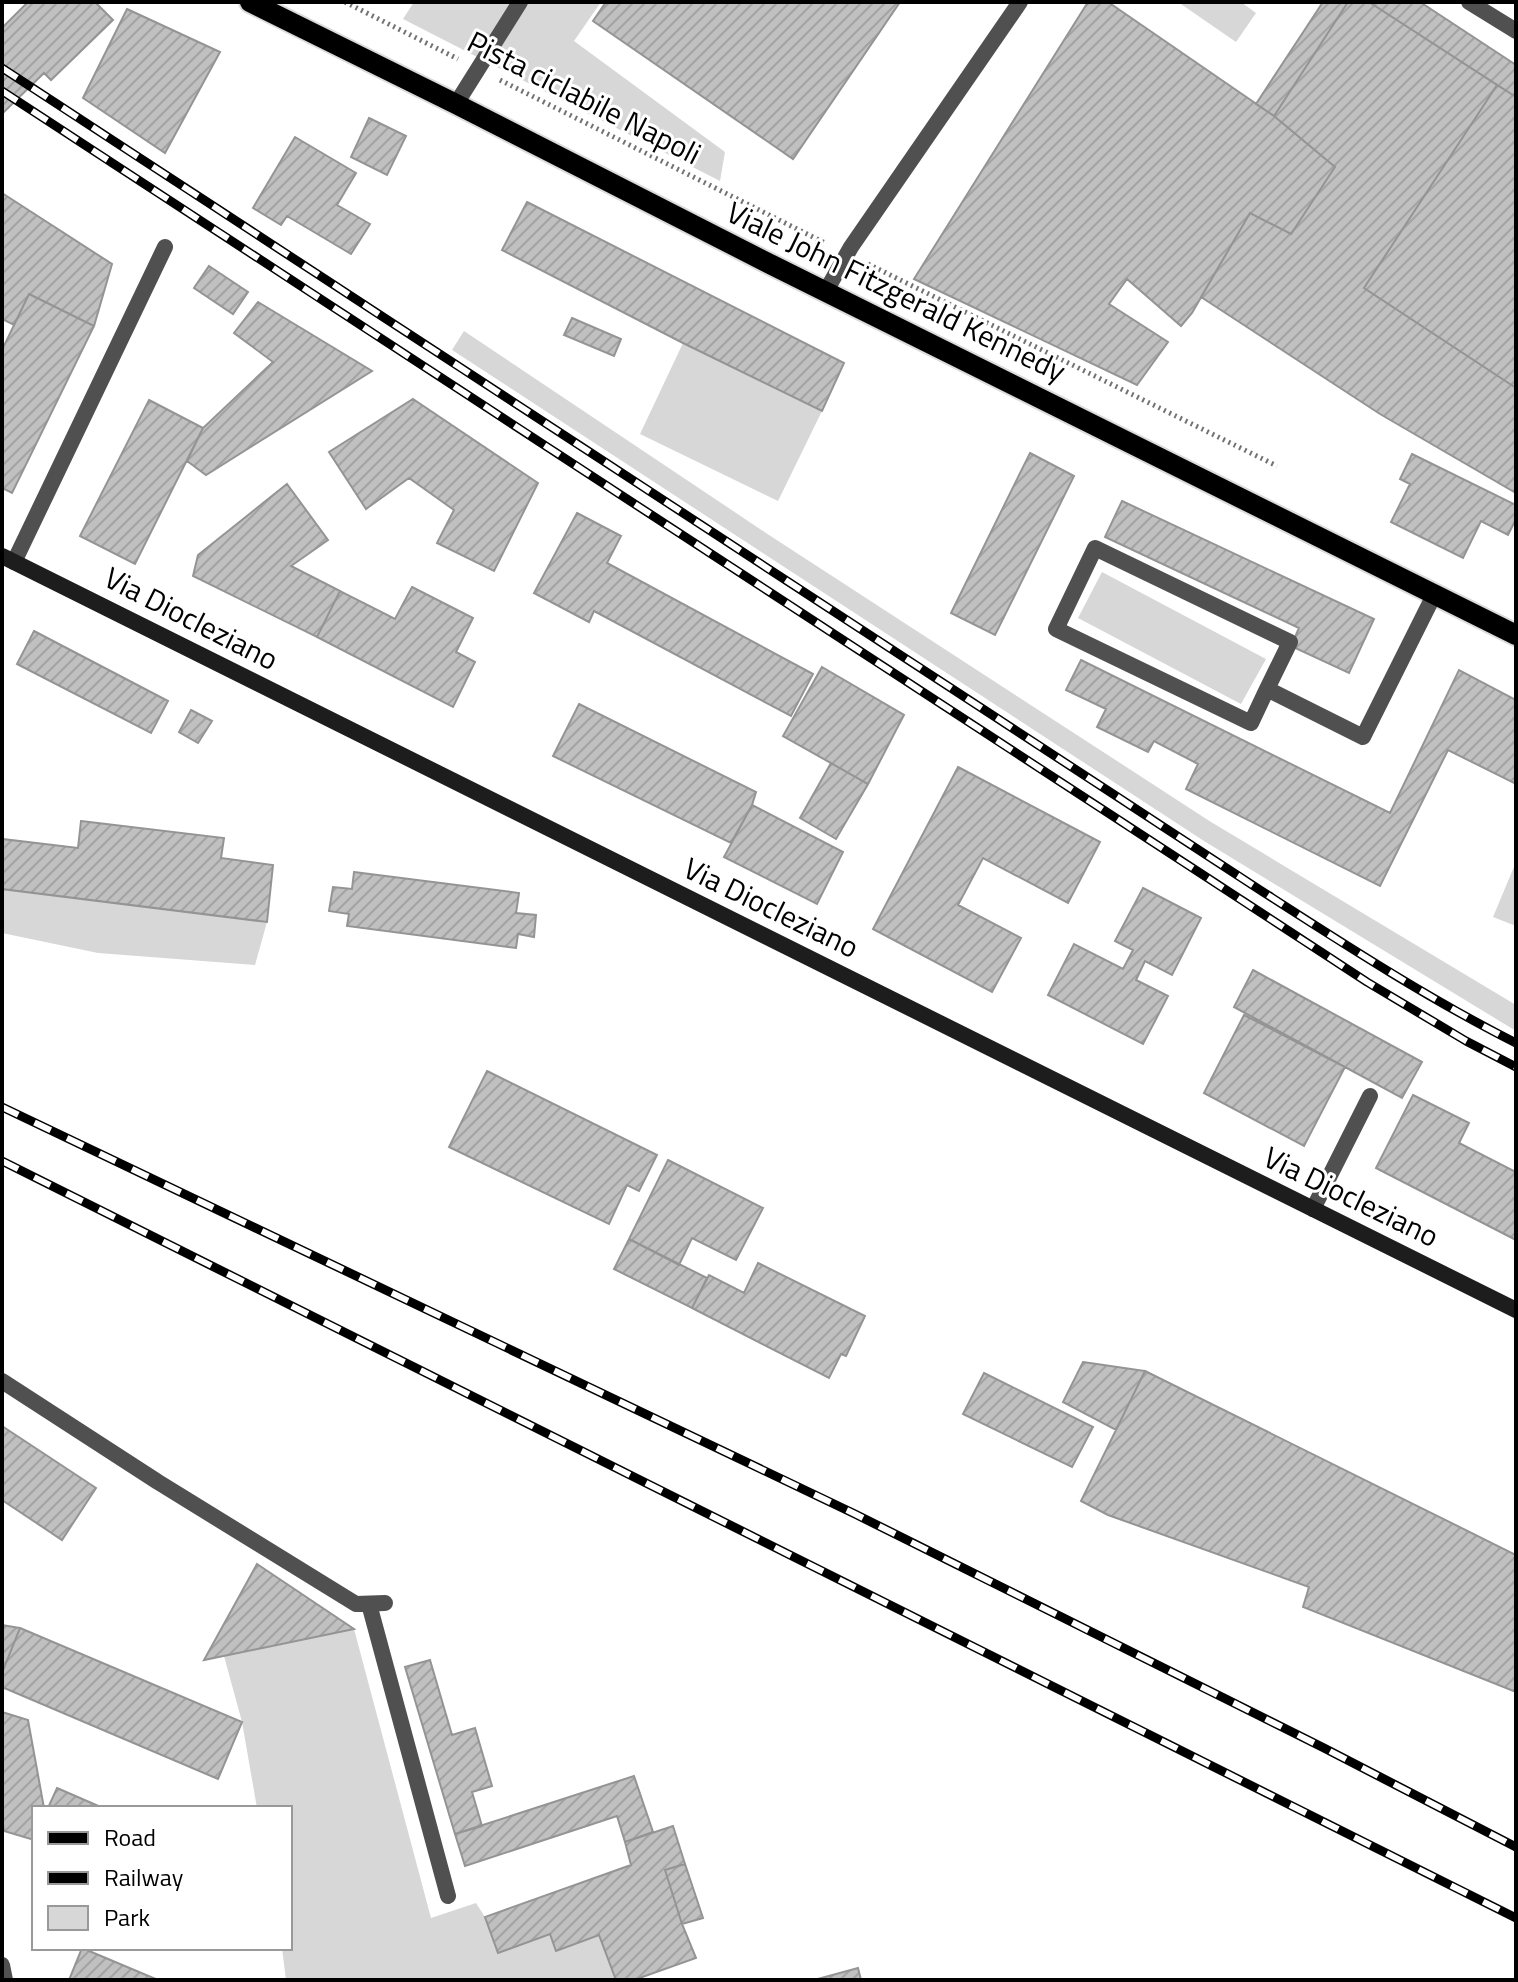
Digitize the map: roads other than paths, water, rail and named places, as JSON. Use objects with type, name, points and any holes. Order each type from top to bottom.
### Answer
[{"type":"main road","name":"Viale John Fitzgerald Kennedy","points":[[250,2],[1516,635]]},
{"type":"street","points":[[456,104],[520,2]]},
{"type":"street","points":[[826,291],[847,254],[1020,2]]},
{"type":"street","points":[[1469,2],[1516,31]]},
{"type":"street","points":[[8,559],[165,247]]},
{"type":"street","points":[[1095,548],[1290,642],[1267,689],[1251,723],[1056,629],[1095,548]]},
{"type":"street","name":"Via Diocleziano","points":[[8,559],[1516,1310]]},
{"type":"street","points":[[1267,689],[1363,737],[1435,593]]},
{"type":"street","points":[[1313,1209],[1370,1096]]},
{"type":"street","points":[[2,1381],[356,1604],[377,1603],[448,1896]]},
{"type":"street","points":[[2,1965],[5,1980]]},
{"type":"railway","points":[[2,68],[1260,890],[1418,989],[1516,1043]]},
{"type":"railway","points":[[2,91],[1367,982],[1516,1067]]},
{"type":"railway","points":[[2,1107],[855,1514],[1516,1847]]},
{"type":"railway","points":[[2,1161],[1516,1918]]}]
